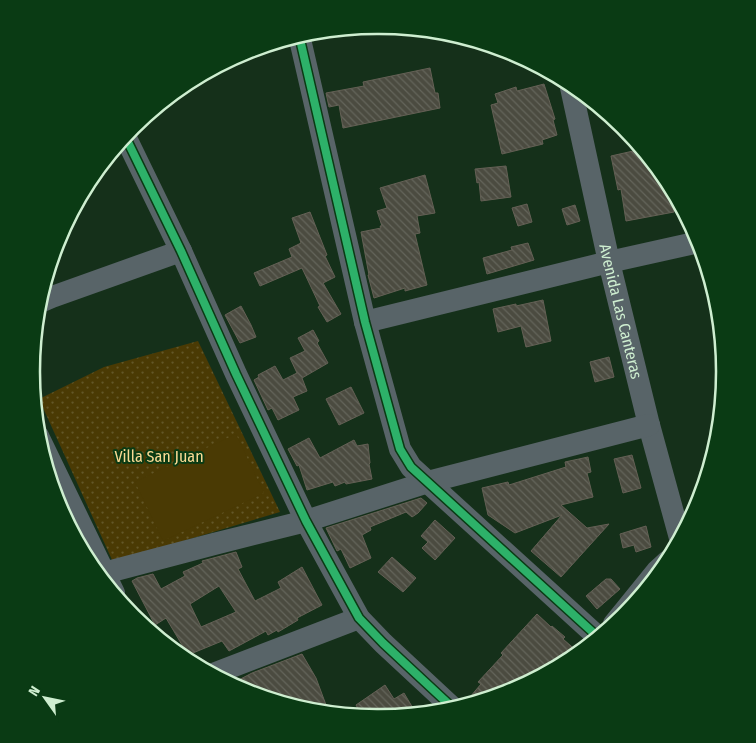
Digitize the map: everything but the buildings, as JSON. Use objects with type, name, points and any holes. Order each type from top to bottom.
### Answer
[{"type":"street","points":[[301,43],[365,322],[400,449],[411,467],[593,632]]},
{"type":"street","name":"Avenida Las Canteras","points":[[576,98],[609,262],[649,425],[677,528]]},
{"type":"street","points":[[129,144],[182,251],[236,374],[306,521],[359,618],[382,643],[447,702]]},
{"type":"street","points":[[365,322],[691,244]]},
{"type":"street","points":[[49,298],[182,251]]},
{"type":"street","points":[[107,573],[306,521],[428,482],[649,425]]},
{"type":"street","points":[[61,488],[88,545]]},
{"type":"street","points":[[222,671],[359,618]]},
{"type":"green space","name":"Villa San Juan","points":[[198,341],[280,512],[113,562],[42,406],[41,398],[104,367]]},
{"type":"green space","points":[[236,434],[264,493],[163,541],[135,482]]},
{"type":"cycle path","points":[[301,43],[365,322],[400,449],[411,467],[592,632]]},
{"type":"cycle path","points":[[129,144],[181,251],[236,374],[306,521],[359,618],[447,702]]}]
